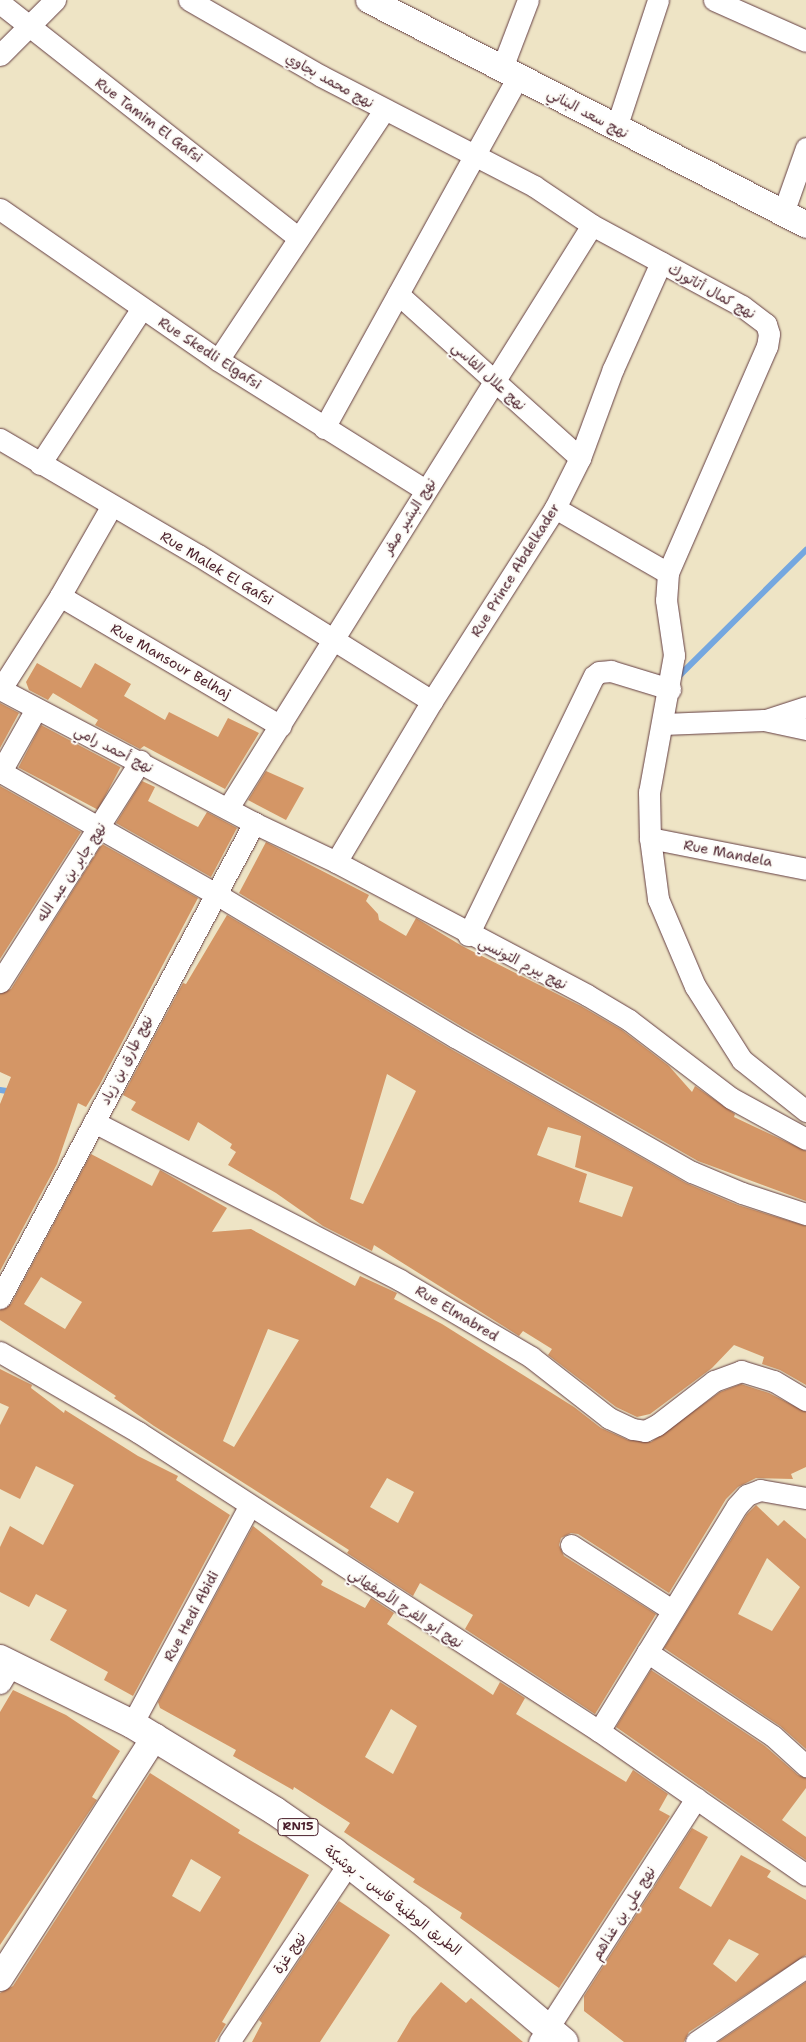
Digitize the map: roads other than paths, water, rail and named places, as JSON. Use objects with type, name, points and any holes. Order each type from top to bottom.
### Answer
[{"type":"main road","name":"الطريق الوطنية قابس - بوشبكة","points":[[4,1669],[144,1731],[276,1811],[348,1863],[551,2038]]},
{"type":"street","points":[[0,55],[55,0]]},
{"type":"street","name":"نهج محمد بجاوي","points":[[189,0],[384,110],[473,156]]},
{"type":"street","name":"نهج سعد البناني","points":[[369,0],[806,226]]},
{"type":"street","points":[[324,428],[473,156],[510,72],[528,0]]},
{"type":"street","points":[[616,128],[658,0]]},
{"type":"street","points":[[714,0],[806,41]]},
{"type":"street","name":"Rue Tamim El Gafsi","points":[[0,3],[28,27],[299,238]]},
{"type":"street","points":[[218,360],[384,110]]},
{"type":"street","points":[[783,213],[806,148]]},
{"type":"street","name":"نهج كمال أتاتورك","points":[[473,156],[534,186],[592,224],[757,315],[766,324],[769,334],[767,346],[668,573]]},
{"type":"street","name":"Rue Skedli Elgafsi","points":[[0,210],[218,360],[424,490]]},
{"type":"street","name":"نهج البشير صفر","points":[[228,808],[281,726],[424,490],[496,381],[592,224]]},
{"type":"street","name":"Rue Prince Abdelkader","points":[[336,862],[432,701],[555,508],[580,458],[613,369],[661,262]]},
{"type":"street","name":"نهج علال الفاسي","points":[[398,294],[580,458]]},
{"type":"street","points":[[40,464],[142,308]]},
{"type":"street","name":"Rue Malek El Gafsi","points":[[0,439],[112,507],[198,555],[432,701]]},
{"type":"street","points":[[0,690],[60,596],[112,507]]},
{"type":"street","points":[[555,508],[668,573],[666,600],[674,655],[670,689],[649,792],[650,838],[658,899],[695,986],[742,1060],[806,1111]]},
{"type":"street","name":"Rue Mansour Belhaj","points":[[60,596],[281,726]]},
{"type":"street","points":[[468,935],[594,676],[599,672],[611,671],[670,689]]},
{"type":"street","name":"نهج أحمد رامي","points":[[0,690],[228,808]]},
{"type":"street","points":[[764,720],[806,707]]},
{"type":"street","points":[[36,709],[0,772],[216,894],[454,1037],[692,1172],[742,1193],[806,1214]]},
{"type":"street","points":[[663,724],[764,720],[806,729]]},
{"type":"street","name":"نهج جابر بن عبد الله","points":[[0,982],[140,761]]},
{"type":"street","name":"نهج بيرم التونسي","points":[[228,808],[254,823],[336,862],[468,935],[629,1020],[731,1098],[806,1139]]},
{"type":"street","name":"نهج طارق بن زياد","points":[[0,1298],[254,823]]},
{"type":"street","name":"Rue Mandela","points":[[650,838],[806,868]]},
{"type":"street","name":"Rue Elmabred","points":[[94,1122],[400,1280],[531,1357],[609,1418],[633,1428],[645,1431],[658,1425],[714,1381],[741,1371],[774,1381],[806,1400]]},
{"type":"street","name":"نهج أبو الفرج الأصفهاني","points":[[0,1352],[138,1432],[249,1507],[599,1731],[806,1875]]},
{"type":"street","points":[[599,1731],[717,1536],[748,1495],[760,1490],[774,1490],[806,1498]]},
{"type":"street","name":"Rue Hedi Abidi","points":[[144,1731],[249,1507]]},
{"type":"street","points":[[571,1545],[672,1610]]},
{"type":"street","points":[[647,1652],[773,1736],[806,1766]]},
{"type":"street","points":[[0,1978],[144,1731]]},
{"type":"street","name":"نهج علي بن غذاهم","points":[[551,2038],[696,1798]]},
{"type":"street","name":"نهج غزة","points":[[229,2042],[348,1863]]},
{"type":"street","points":[[696,2042],[806,1968]]},
{"type":"waterway","points":[[677,678],[806,550]]},
{"type":"waterway","points":[[0,1090],[14,1092]]}]
